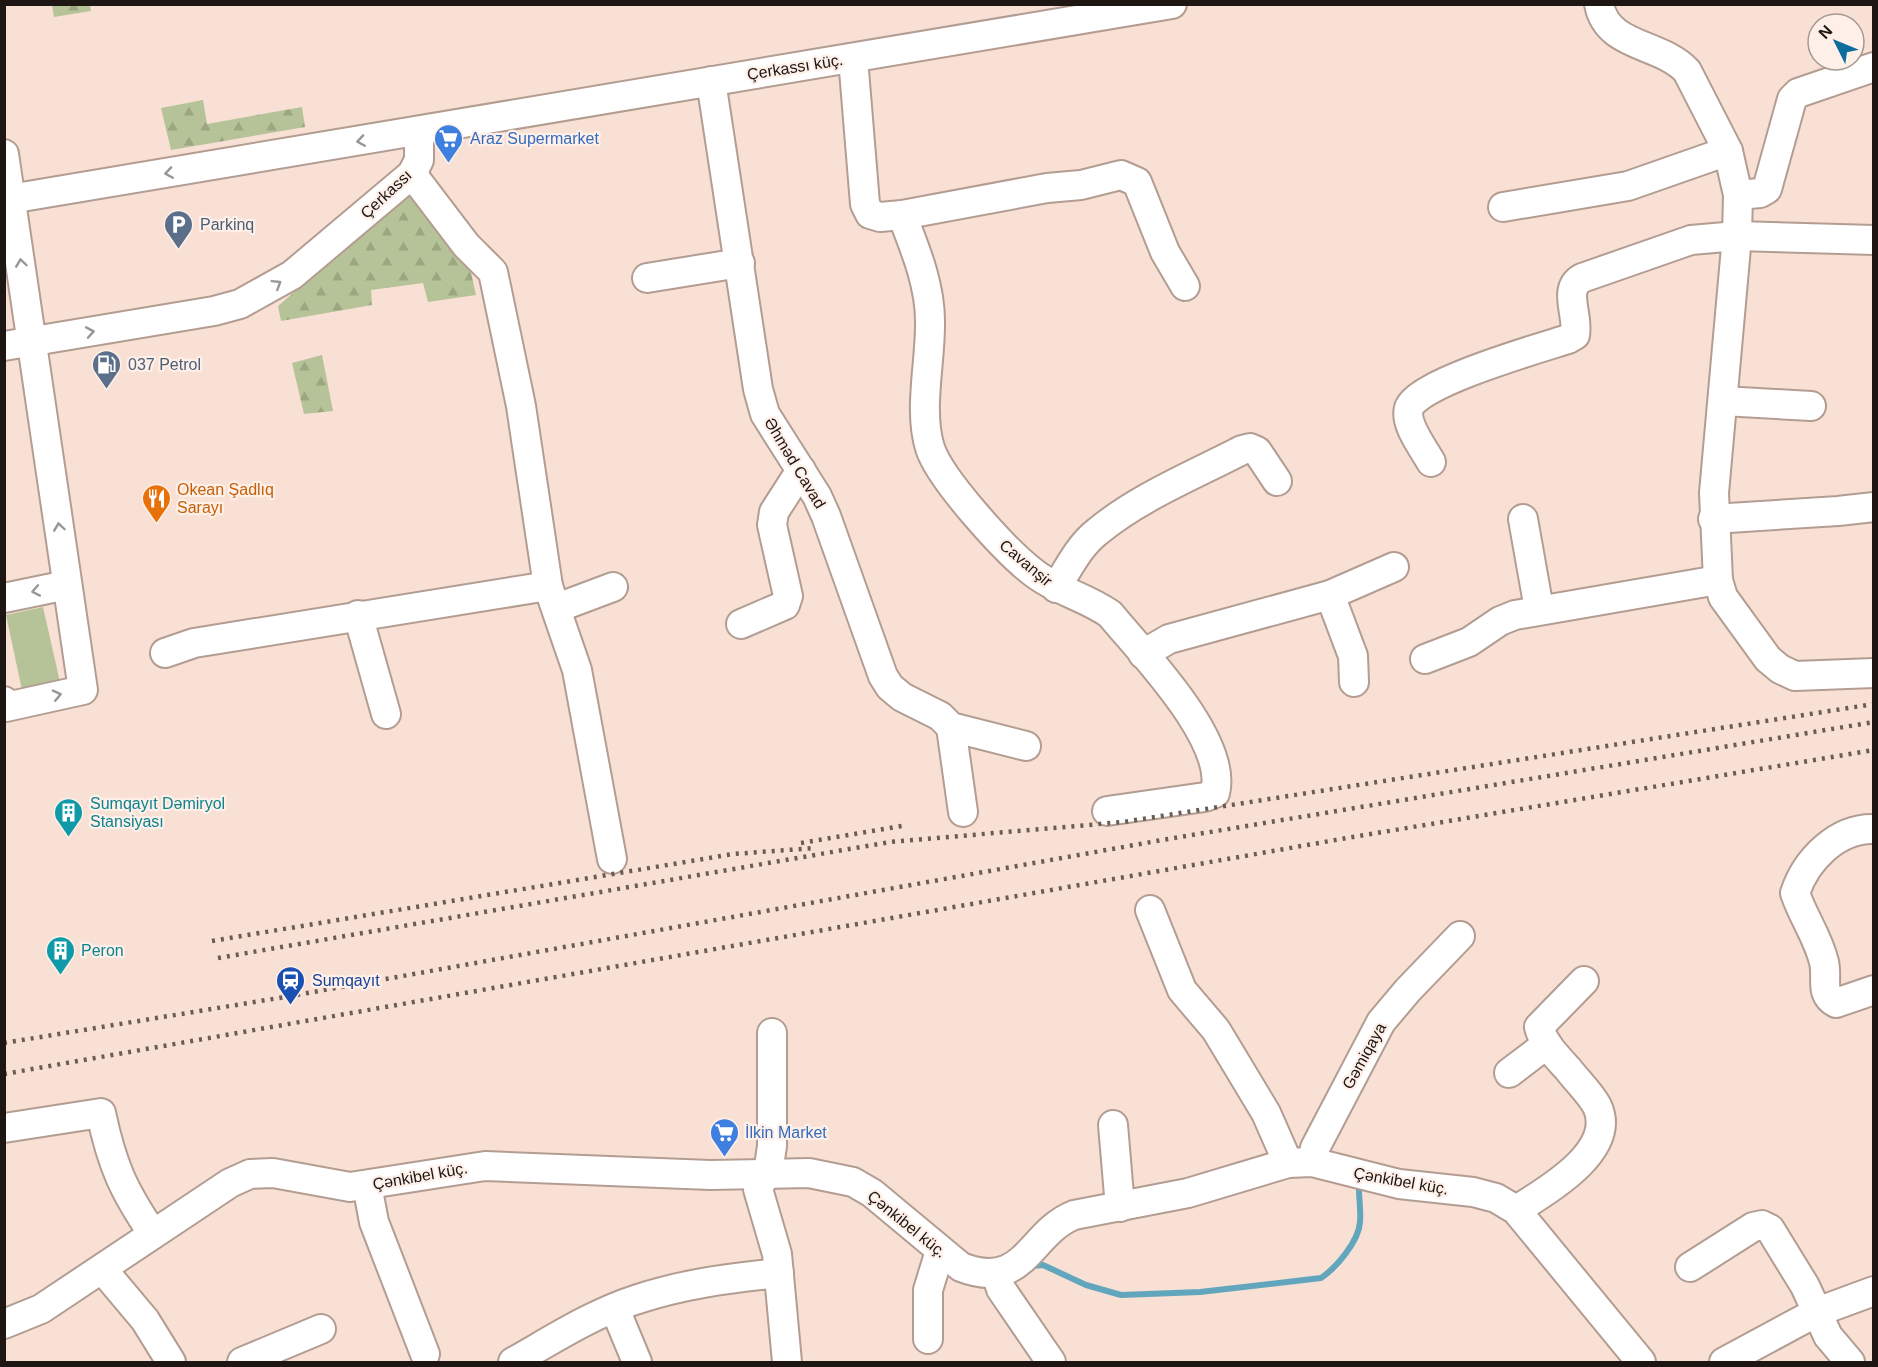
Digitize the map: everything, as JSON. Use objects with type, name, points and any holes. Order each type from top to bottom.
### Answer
[{"type":"street","name":"Çerkassı küç.","points":[[419,132],[1172,4]]},
{"type":"street","points":[[1599,4],[1601,16],[1609,29],[1677,61],[1687,71],[1728,152],[1738,195],[1737,236],[1713,519],[1718,580],[1724,597],[1768,659],[1780,669],[1796,676],[1874,673]]},
{"type":"street","points":[[853,58],[865,204],[870,214],[880,217],[902,216],[1121,176],[1137,182],[1164,252],[1185,286]]},
{"type":"street","points":[[1738,195],[1760,193],[1767,189],[1792,99],[1798,93],[1874,67]]},
{"type":"street","name":"Əhməd Cavad","points":[[711,81],[758,389],[765,414],[801,470],[826,516],[883,676],[890,687],[902,697],[940,716],[951,726],[1026,746]]},
{"type":"street","points":[[8,199],[419,132]]},
{"type":"street","name":"Çerkassı","points":[[4,346],[214,311],[259,296],[292,275],[412,174],[419,160],[419,132]]},
{"type":"street","points":[[1503,207],[1628,186],[1728,152]]},
{"type":"street","points":[[4,154],[15,295],[32,342],[83,690],[6,707],[4,701]]},
{"type":"street","points":[[412,174],[466,245],[493,272],[521,406],[552,597],[577,670],[612,859]]},
{"type":"street","name":"Cavanşir","points":[[902,216],[917,254],[929,305],[927,430],[936,462],[991,533],[1033,573],[1056,588],[1096,604],[1110,614],[1200,726],[1213,752],[1218,784],[1215,793],[1205,797],[1107,811]]},
{"type":"street","points":[[1431,462],[1408,419],[1409,407],[1417,396],[1473,370],[1568,339],[1575,334],[1572,290],[1575,282],[1582,278],[1691,240],[1737,236],[1874,240]]},
{"type":"street","points":[[647,278],[740,263]]},
{"type":"street","points":[[1722,401],[1811,406]]},
{"type":"street","points":[[1056,588],[1080,550],[1097,532],[1149,498],[1242,450],[1250,448],[1257,451],[1277,481]]},
{"type":"street","points":[[741,624],[785,604],[788,596],[772,525],[774,512],[801,470]]},
{"type":"street","points":[[1713,519],[1838,512],[1874,507]]},
{"type":"street","points":[[1523,519],[1539,609]]},
{"type":"street","points":[[1143,654],[1168,639],[1330,595],[1394,567]]},
{"type":"street","points":[[1425,659],[1469,642],[1500,621],[1539,609],[1718,580]]},
{"type":"street","points":[[4,598],[67,585]]},
{"type":"street","points":[[165,653],[194,643],[357,615],[552,597],[613,588]]},
{"type":"street","points":[[1330,595],[1353,656],[1354,682]]},
{"type":"street","points":[[357,615],[386,714]]},
{"type":"street","points":[[951,726],[963,812]]},
{"type":"street","points":[[1874,829],[1853,830],[1814,857],[1802,873],[1795,893],[1820,946],[1825,966],[1824,990],[1829,999],[1836,1003],[1874,990]]},
{"type":"street","points":[[1051,1362],[1001,1289],[996,1273],[1016,1265],[1030,1255],[1043,1237],[1061,1220],[1074,1215],[1188,1193],[1300,1163],[1266,1113],[1216,1030],[1182,990],[1150,910]]},
{"type":"street","name":"Gəmiqaya","points":[[1300,1163],[1316,1148],[1381,1023],[1408,990],[1460,936]]},
{"type":"street","points":[[1516,1210],[1552,1187],[1584,1158],[1598,1141],[1602,1129],[1596,1105],[1547,1044],[1540,1031],[1542,1022],[1584,981]]},
{"type":"street","points":[[772,1033],[772,1146],[766,1172],[758,1189],[777,1254],[788,1362]]},
{"type":"street","points":[[1509,1073],[1547,1044]]},
{"type":"street","points":[[4,1128],[101,1113],[109,1154],[117,1177],[153,1234]]},
{"type":"street","points":[[1113,1125],[1120,1207]]},
{"type":"street","name":"Çənkibel küç.","points":[[1300,1163],[1399,1184],[1496,1198],[1516,1210],[1641,1362]]},
{"type":"street","name":"Çənkibel küç.","points":[[4,1324],[41,1309],[103,1270],[230,1183],[250,1174],[273,1173],[350,1187],[485,1166],[710,1175],[766,1172],[809,1173],[853,1182],[872,1193],[940,1251],[972,1271],[996,1273]]},
{"type":"street","points":[[367,1185],[374,1222],[425,1354]]},
{"type":"street","points":[[1690,1267],[1753,1227],[1762,1225],[1770,1229],[1805,1286],[1828,1336],[1850,1362]]},
{"type":"street","points":[[928,1339],[928,1290],[940,1251]]},
{"type":"street","points":[[103,1270],[145,1320],[171,1362]]},
{"type":"street","points":[[524,1360],[580,1324],[634,1300],[717,1280],[779,1273]]},
{"type":"street","points":[[1724,1362],[1817,1312],[1874,1291]]},
{"type":"street","points":[[615,1309],[637,1362]]},
{"type":"street","points":[[242,1362],[321,1329]]},
{"type":"green space","points":[[52,5],[90,5],[91,11],[54,17]]},
{"type":"green space","points":[[203,100],[207,124],[302,107],[305,127],[171,150],[161,108]]},
{"type":"green space","points":[[412,191],[468,259],[476,295],[428,302],[423,283],[371,290],[372,305],[281,321],[278,306]]},
{"type":"green space","points":[[322,355],[333,411],[304,414],[292,363]]},
{"type":"green space","points":[[43,607],[60,682],[22,690],[6,615]]},
{"type":"waterway","points":[[1030,1266],[1043,1265],[1086,1285],[1121,1295],[1200,1292],[1321,1278],[1340,1261],[1356,1237],[1360,1222],[1359,1189]]},
{"type":"railway","points":[[218,958],[890,842],[1123,822],[1874,704]]},
{"type":"railway","points":[[4,1043],[291,996],[1168,839],[1874,722]]},
{"type":"railway","points":[[4,1074],[1347,838],[1874,750]]},
{"type":"railway","points":[[801,843],[907,825]]},
{"type":"railway","points":[[212,941],[733,854],[815,848]]},
{"type":"place","name":"Araz Supermarket","points":[[449,164]]},
{"type":"place","name":"Parkinq","points":[[179,250]]},
{"type":"place","name":"037 Petrol","points":[[107,390]]},
{"type":"place","name":"Okean Şadlıq Sarayı","points":[[156,524]]},
{"type":"place","name":"Sumqayıt Dəmiryol Stansiyası","points":[[69,838]]},
{"type":"place","name":"Peron","points":[[60,976]]},
{"type":"place","name":"Sumqayıt","points":[[291,1006]]},
{"type":"place","name":"İlkin Market","points":[[724,1158]]}]
